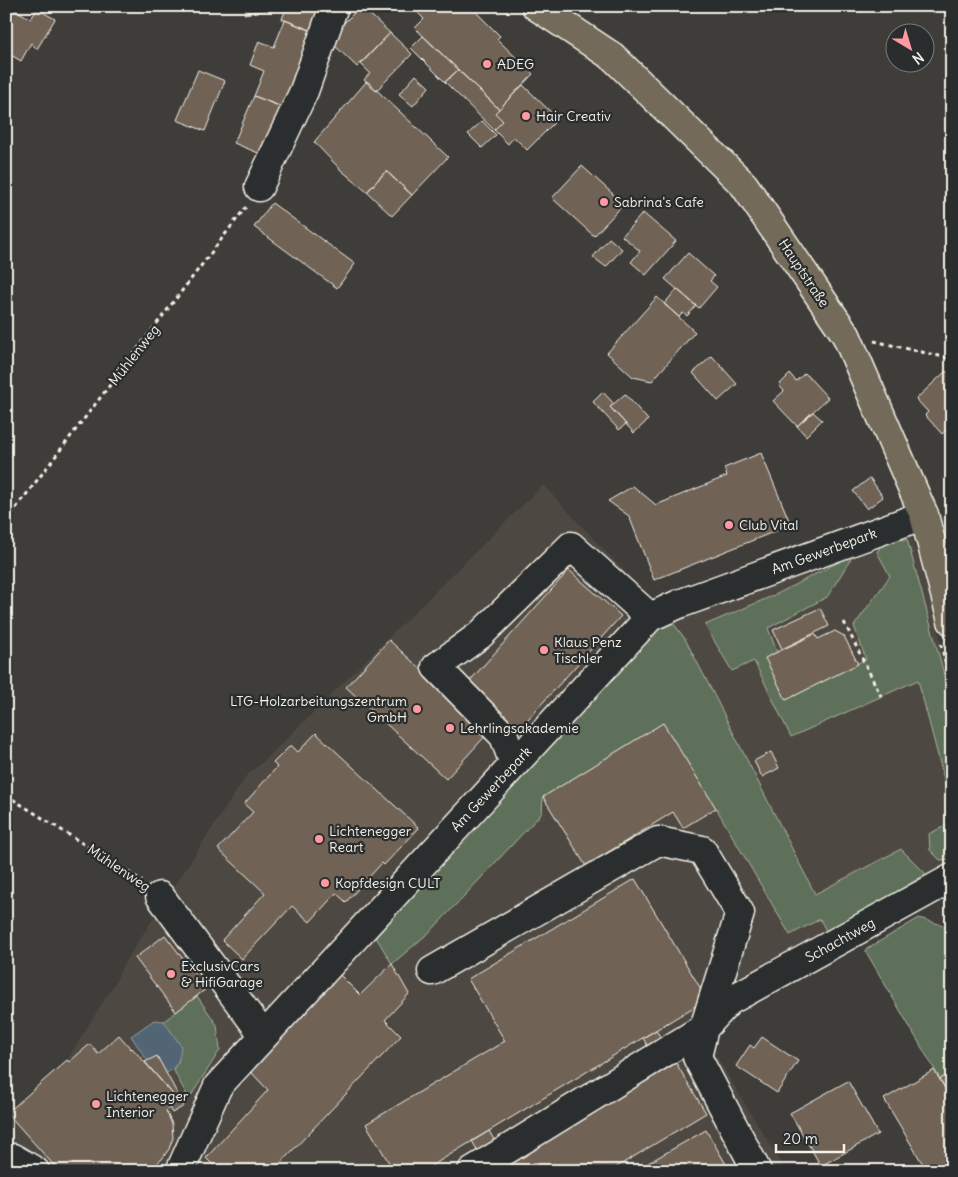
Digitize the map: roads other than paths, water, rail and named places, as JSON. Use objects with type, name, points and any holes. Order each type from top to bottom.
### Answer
[{"type":"main road","name":"Hauptstraße","points":[[536,6],[613,57],[744,185],[846,335],[924,515],[945,629]]},
{"type":"street","points":[[259,187],[304,91],[334,6]]},
{"type":"street","name":"Am Gewerbepark","points":[[180,1171],[218,1086],[650,617],[679,604],[924,515]]},
{"type":"street","points":[[514,764],[504,736],[436,667],[480,635],[571,546],[650,617]]},
{"type":"street","points":[[432,971],[658,841],[702,850],[740,913],[704,1028],[697,1057],[757,1171]]},
{"type":"street","name":"Schachtweg","points":[[704,1028],[729,1001],[952,878]]},
{"type":"street","name":"Mühlenweg","points":[[160,896],[264,1036]]},
{"type":"street","points":[[472,1171],[704,1028]]},
{"type":"street","points":[[6,1159],[13,1158],[35,1171]]},
{"type":"water","points":[[154,1020],[164,1021],[181,1046],[179,1058],[175,1066],[159,1078],[131,1036]]},
{"type":"place","name":"ADEG","points":[[487,64]]},
{"type":"place","name":"Hair Creativ","points":[[526,116]]},
{"type":"place","name":"Sabrina's Cafe","points":[[604,202]]},
{"type":"place","name":"Club Vital","points":[[729,525]]},
{"type":"place","name":"Klaus Penz Tischler","points":[[544,650]]},
{"type":"place","name":"LTG-Holzarbeitungszentrum GmbH","points":[[417,709]]},
{"type":"place","name":"Lehrlingsakademie","points":[[450,728]]},
{"type":"place","name":"Lichtenegger Reart","points":[[319,839]]},
{"type":"place","name":"Kopfdesign CULT","points":[[325,883]]},
{"type":"place","name":"ExclusivCars & HifiGarage","points":[[171,974]]},
{"type":"place","name":"Lichtenegger Interior","points":[[96,1104]]}]
